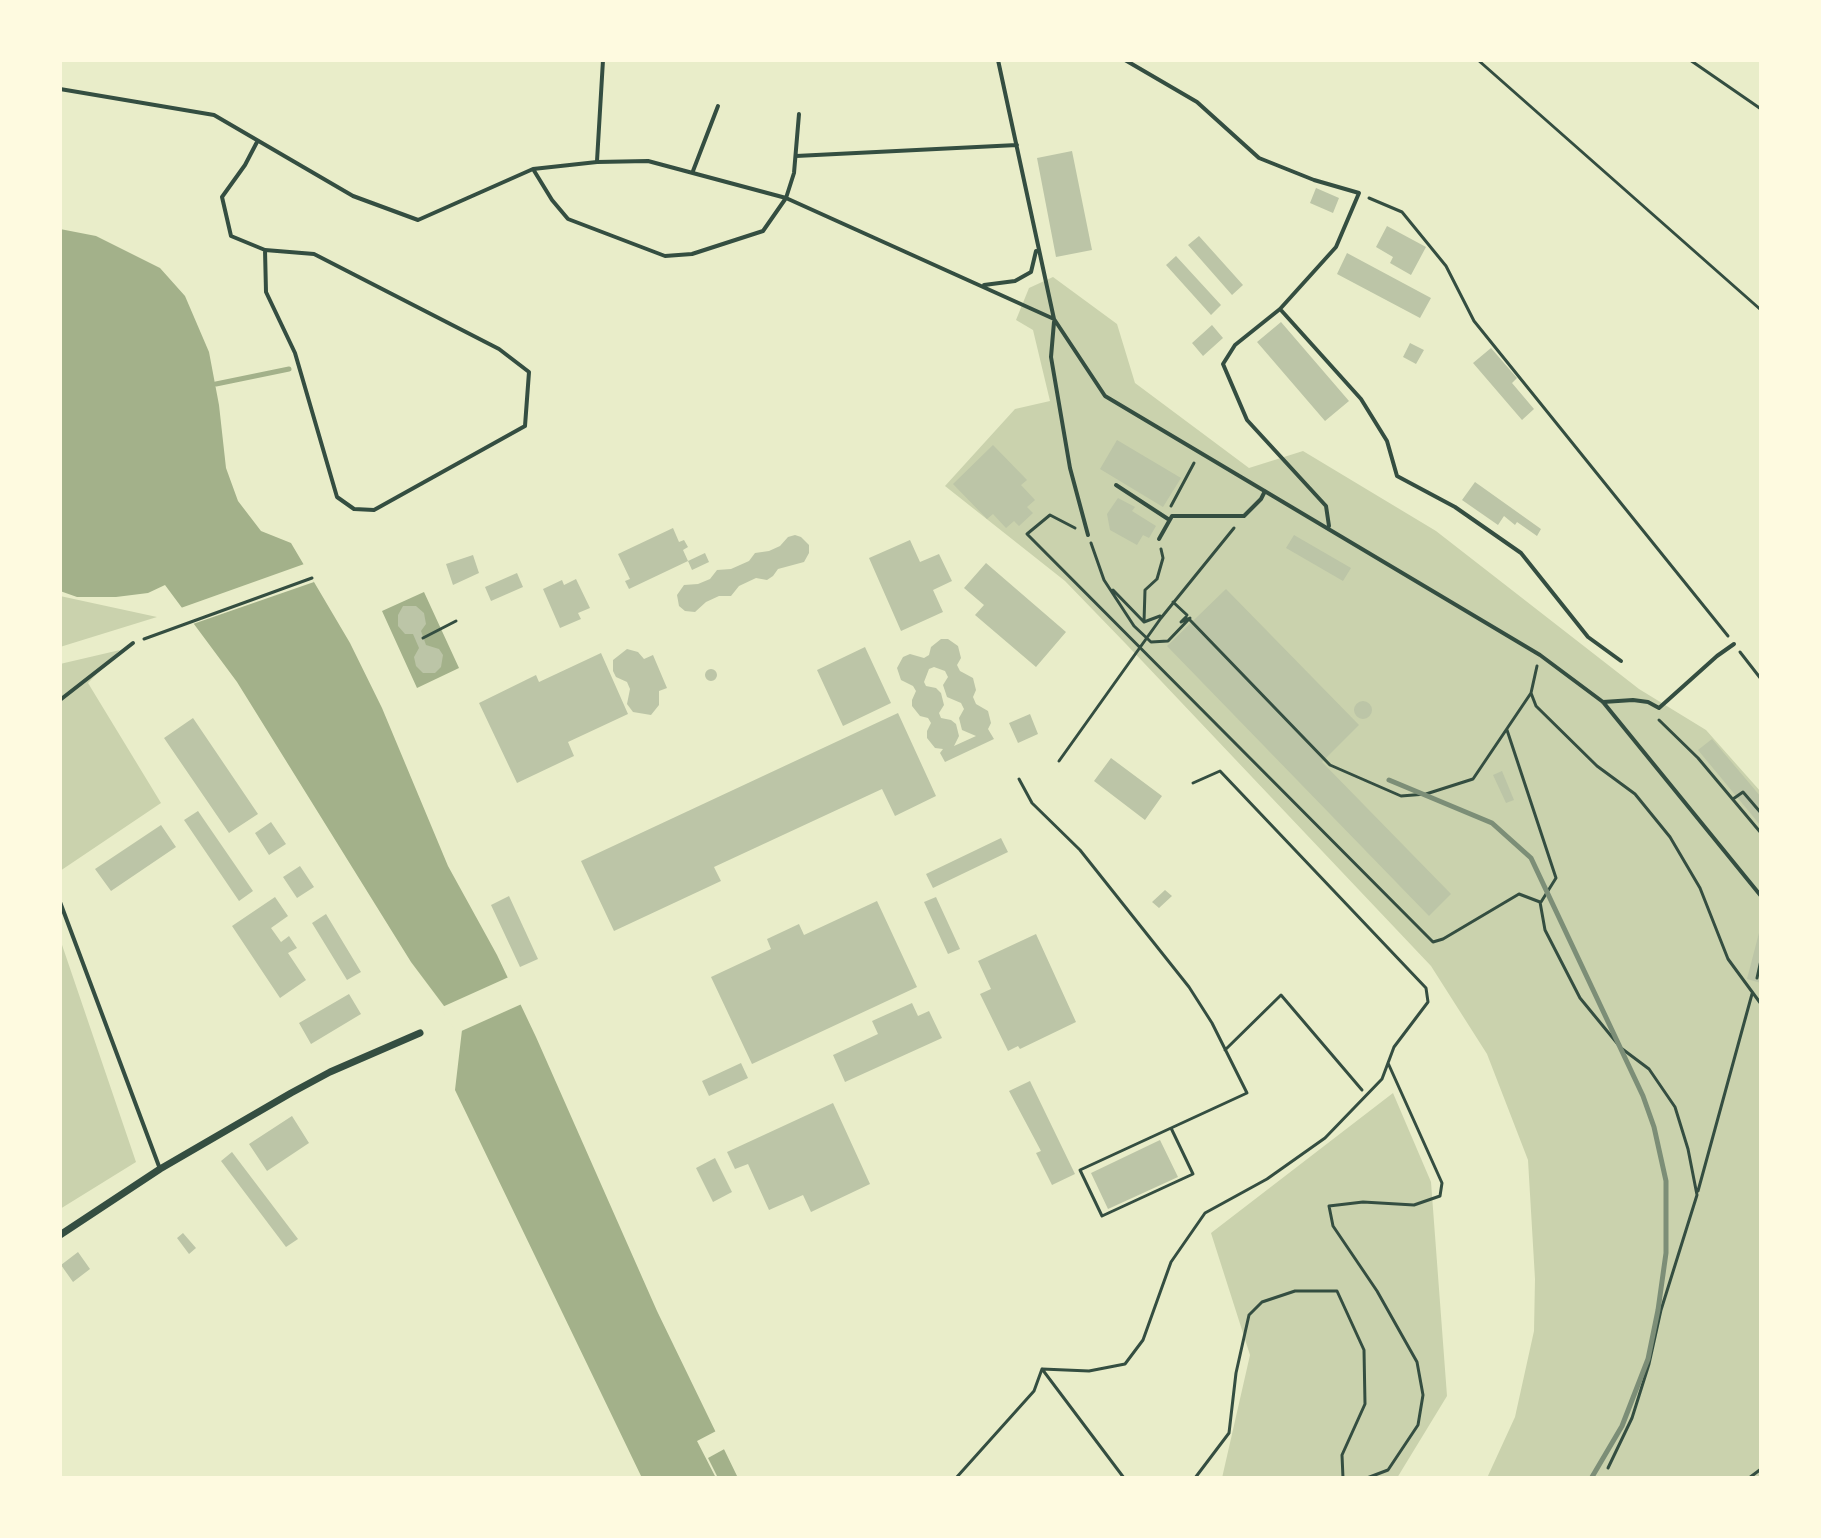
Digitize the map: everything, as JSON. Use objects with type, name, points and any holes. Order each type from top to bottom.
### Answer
[{"type":"street","points":[[60,1235],[160,1169],[317,1079],[420,1033]]},
{"type":"lane","points":[[597,162],[603,60]]},
{"type":"lane","points":[[998,60],[1054,319],[1051,357],[1070,468],[1088,535]]},
{"type":"lane","points":[[1125,60],[1197,102],[1259,158],[1314,180],[1359,193],[1336,247],[1280,309],[1235,345],[1223,364],[1247,420],[1326,506],[1329,528]]},
{"type":"lane","points":[[60,89],[214,115],[353,196],[418,220],[533,169],[597,162],[648,161],[786,198],[1054,319],[1105,396],[1540,655],[1603,702],[1761,896]]},
{"type":"lane","points":[[693,172],[718,106]]},
{"type":"lane","points":[[533,169],[568,219],[665,256],[692,254],[763,231],[786,198],[794,173],[799,114]]},
{"type":"lane","points":[[257,142],[222,197],[231,236],[265,250],[314,254],[499,349],[529,372],[525,426],[374,510],[354,509],[337,497],[295,353],[266,292],[265,250]]},
{"type":"lane","points":[[795,156],[1017,145]]},
{"type":"lane","points":[[980,286],[1015,281],[1031,272],[1037,249]]},
{"type":"lane","points":[[1280,309],[1361,399],[1387,441],[1397,476],[1455,507],[1521,553],[1588,637],[1621,661]]},
{"type":"lane","points":[[1116,485],[1170,518],[1244,516],[1265,491]]},
{"type":"lane","points":[[1159,539],[1170,518]]},
{"type":"lane","points":[[60,700],[133,643]]},
{"type":"lane","points":[[1603,702],[1633,700],[1648,702],[1659,708],[1734,644]]},
{"type":"lane","points":[[60,902],[160,1169]]},
{"type":"path","points":[[1478,60],[1761,310]]},
{"type":"path","points":[[1690,60],[1761,109]]},
{"type":"path","points":[[1359,193],[1402,212],[1446,266],[1474,321],[1761,679]]},
{"type":"path","points":[[1170,518],[1170,509],[1200,453]]},
{"type":"path","points":[[1188,617],[1168,641],[1151,642],[1134,626],[1104,580],[1088,535],[1050,515],[1027,534],[1433,942],[1519,894],[1540,902]]},
{"type":"path","points":[[1059,761],[1162,616],[1244,516]]},
{"type":"path","points":[[1144,622],[1145,590],[1157,579],[1163,558],[1159,539]]},
{"type":"path","points":[[133,643],[312,578]]},
{"type":"path","points":[[1104,580],[1144,622]]},
{"type":"path","points":[[1173,602],[1330,765],[1401,796],[1426,794],[1473,779],[1531,693],[1540,655]]},
{"type":"path","points":[[1144,622],[1162,616]]},
{"type":"path","points":[[423,638],[456,621]]},
{"type":"path","points":[[1531,693],[1536,706],[1597,766],[1635,794],[1670,837],[1700,888],[1728,959],[1761,1004]]},
{"type":"path","points":[[1657,717],[1698,758],[1761,833]]},
{"type":"path","points":[[1507,730],[1556,878],[1540,902],[1545,930],[1580,998],[1621,1048],[1649,1069],[1675,1107],[1688,1149],[1697,1195]]},
{"type":"path","points":[[1042,1369],[1089,1371],[1125,1364],[1143,1340],[1171,1262],[1205,1213],[1267,1179],[1325,1138],[1382,1079],[1394,1047],[1428,1002],[1426,988],[1220,771],[1193,783]]},
{"type":"path","points":[[1019,779],[1032,803],[1080,850],[1189,987],[1212,1023],[1247,1093],[1171,1128],[1080,1170],[1102,1216],[1193,1174],[1171,1128]]},
{"type":"path","points":[[1733,799],[1743,792],[1761,813]]},
{"type":"path","points":[[1757,978],[1761,960]]},
{"type":"path","points":[[1608,1468],[1637,1405],[1661,1310],[1697,1195],[1752,994]]},
{"type":"path","points":[[1225,1050],[1281,995],[1362,1090]]},
{"type":"path","points":[[1367,1478],[1388,1470],[1418,1425],[1423,1395],[1417,1362],[1377,1291],[1333,1226],[1329,1206],[1363,1202],[1414,1205],[1440,1196],[1442,1183],[1388,1063]]},
{"type":"path","points":[[1195,1478],[1229,1433],[1236,1373],[1249,1315],[1262,1302],[1295,1291],[1337,1291],[1364,1350],[1365,1404],[1342,1455],[1343,1478]]},
{"type":"path","points":[[956,1478],[1034,1391],[1042,1369]]},
{"type":"path","points":[[1042,1369],[1124,1478]]},
{"type":"path","points":[[1749,1478],[1761,1469]]},
{"type":"shaded area","points":[[60,229],[96,236],[160,268],[185,296],[209,352],[226,468],[238,501],[261,531],[291,543],[350,643],[382,708],[448,866],[497,955],[536,1037],[657,1311],[738,1478],[642,1478],[455,1090],[462,1030],[411,962],[237,682],[165,585],[148,593],[116,597],[77,597],[60,591]]},
{"type":"shaded area","points":[[1053,277],[1117,324],[1135,383],[1249,468],[1303,451],[1436,531],[1639,689],[1706,730],[1761,792],[1761,1478],[1487,1478],[1515,1417],[1534,1331],[1535,1279],[1528,1160],[1487,1054],[1431,966],[1126,644],[1065,581],[945,486],[1015,409],[1050,401],[1033,330],[1016,320],[1029,288]]},
{"type":"shaded area","points":[[424,592],[459,668],[417,688],[382,611]]},
{"type":"shaded area","points":[[60,596],[157,617],[60,647]]},
{"type":"shaded area","points":[[120,650],[88,683],[161,803],[60,871],[60,664]]},
{"type":"shaded area","points":[[60,939],[136,1162],[60,1209]]},
{"type":"shaded area","points":[[1393,1093],[1431,1182],[1447,1396],[1397,1478],[1222,1478],[1250,1355],[1211,1233]]},
{"type":"pier","points":[[307,563],[314,582],[190,625],[178,609]]},
{"type":"pier","points":[[511,976],[524,1003],[457,1033],[440,1008]]},
{"type":"pier","points":[[720,1429],[728,1447],[708,1458],[716,1478],[697,1441]]},
{"type":"building","points":[[1072,151],[1092,250],[1056,257],[1037,158]]},
{"type":"building","points":[[1316,188],[1339,198],[1333,213],[1310,203]]},
{"type":"building","points":[[1387,226],[1426,247],[1411,275],[1390,263],[1393,257],[1376,247]]},
{"type":"building","points":[[1199,236],[1243,285],[1232,295],[1188,245]]},
{"type":"building","points":[[1347,253],[1431,298],[1420,318],[1337,274]]},
{"type":"building","points":[[1176,256],[1221,305],[1211,315],[1166,265]]},
{"type":"building","points":[[1281,322],[1349,401],[1325,421],[1257,342]]},
{"type":"building","points":[[1212,325],[1223,338],[1203,356],[1192,343]]},
{"type":"building","points":[[1410,343],[1424,350],[1416,364],[1403,357]]},
{"type":"building","points":[[1491,348],[1517,378],[1512,383],[1534,409],[1522,420],[1473,363]]},
{"type":"building","points":[[1117,440],[1181,478],[1163,507],[1100,469]]},
{"type":"building","points":[[993,445],[1027,480],[1021,485],[1035,500],[1027,507],[1033,513],[1019,526],[1014,521],[1006,528],[993,514],[987,519],[953,484]]},
{"type":"building","points":[[1475,482],[1541,529],[1537,536],[1504,516],[1498,525],[1462,500]]},
{"type":"building","points":[[1118,498],[1135,507],[1132,511],[1156,526],[1149,538],[1143,535],[1137,545],[1110,530],[1107,514]]},
{"type":"building","points":[[673,528],[679,542],[684,540],[688,547],[683,550],[688,561],[629,589],[625,581],[630,579],[618,554]]},
{"type":"building","points":[[795,535],[809,545],[804,562],[778,569],[767,580],[756,578],[739,586],[731,596],[719,596],[695,612],[685,611],[679,606],[677,595],[684,585],[710,579],[717,570],[731,569],[749,561],[755,553],[769,551]]},
{"type":"building","points":[[1294,535],[1351,568],[1343,581],[1286,548]]},
{"type":"building","points":[[910,540],[920,562],[939,554],[952,581],[933,590],[943,612],[901,631],[869,558]]},
{"type":"building","points":[[705,553],[709,562],[692,570],[688,561]]},
{"type":"building","points":[[473,555],[479,573],[453,585],[446,564]]},
{"type":"building","points":[[986,563],[1066,632],[1036,667],[975,615],[984,605],[964,588]]},
{"type":"building","points":[[517,573],[523,587],[491,601],[485,587]]},
{"type":"building","points":[[576,579],[590,608],[578,613],[581,619],[560,628],[543,589],[562,580],[564,585]]},
{"type":"building","points":[[1226,589],[1359,725],[1322,762],[1451,894],[1429,916],[1167,646]]},
{"type":"building","points":[[403,606],[416,606],[424,613],[426,624],[421,631],[426,645],[439,649],[443,655],[441,667],[435,673],[423,673],[416,666],[414,657],[419,648],[413,634],[405,634],[398,626],[398,615]]},
{"type":"building","points":[[941,639],[948,639],[958,646],[961,658],[957,665],[960,671],[973,678],[976,690],[973,697],[976,704],[988,711],[991,723],[988,729],[994,739],[945,762],[940,753],[943,749],[935,748],[927,738],[931,723],[912,706],[916,691],[901,680],[897,668],[903,657],[910,654],[924,658],[929,655],[931,647]],"holes":[[[934,667],[945,671],[948,677],[943,685],[947,697],[961,703],[964,709],[959,718],[962,730],[976,736],[954,746],[959,736],[956,724],[941,718],[939,713],[944,705],[941,693],[924,682],[929,669]]]},
{"type":"building","points":[[865,647],[891,703],[843,726],[817,670]]},
{"type":"building","points":[[627,649],[638,652],[644,659],[653,655],[667,688],[659,691],[659,705],[651,715],[633,712],[627,704],[630,689],[627,682],[616,677],[613,671],[613,660]]},
{"type":"building","points":[[601,653],[628,714],[568,742],[574,756],[517,783],[479,703],[536,675],[539,682]]},
{"type":"building","points":[[711,669],[717,675],[711,681],[705,675]]},
{"type":"building","points":[[1363,701],[1372,710],[1363,719],[1354,710]]},
{"type":"building","points":[[898,713],[936,796],[895,816],[882,789],[714,867],[721,881],[614,931],[581,861]]},
{"type":"building","points":[[1030,714],[1038,734],[1018,743],[1009,723]]},
{"type":"building","points":[[193,718],[258,814],[229,833],[164,738]]},
{"type":"building","points":[[1712,739],[1761,797],[1761,826],[1698,750]]},
{"type":"building","points":[[1111,758],[1162,796],[1145,820],[1094,781]]},
{"type":"building","points":[[1502,771],[1514,800],[1506,803],[1493,775]]},
{"type":"building","points":[[198,811],[253,891],[239,901],[184,820]]},
{"type":"building","points":[[271,822],[286,844],[269,855],[255,833]]},
{"type":"building","points":[[161,825],[176,847],[111,891],[95,869]]},
{"type":"building","points":[[1001,838],[1008,852],[933,888],[926,874]]},
{"type":"building","points":[[300,866],[314,887],[297,898],[283,877]]},
{"type":"building","points":[[1165,890],[1172,896],[1159,908],[1152,902]]},
{"type":"building","points":[[509,896],[538,959],[520,967],[491,905]]},
{"type":"building","points":[[275,897],[288,916],[271,928],[281,942],[289,936],[297,948],[288,953],[306,980],[280,998],[232,926]]},
{"type":"building","points":[[936,897],[960,949],[948,954],[924,902]]},
{"type":"building","points":[[877,901],[917,987],[752,1064],[711,977],[771,949],[767,939],[799,924],[804,935]]},
{"type":"building","points":[[326,914],[361,972],[347,980],[312,923]]},
{"type":"building","points":[[1761,929],[1761,983],[1747,979]]},
{"type":"building","points":[[1036,934],[1076,1022],[1020,1049],[1018,1046],[1008,1051],[980,994],[991,989],[978,961]]},
{"type":"building","points":[[349,994],[361,1014],[311,1044],[299,1023]]},
{"type":"building","points":[[912,1003],[918,1016],[929,1011],[942,1038],[845,1082],[833,1055],[878,1034],[872,1021]]},
{"type":"building","points":[[741,1063],[748,1078],[709,1096],[702,1081]]},
{"type":"building","points":[[1030,1081],[1075,1174],[1052,1185],[1036,1153],[1041,1151],[1009,1091]]},
{"type":"building","points":[[833,1103],[870,1184],[811,1212],[803,1195],[769,1210],[748,1164],[735,1169],[727,1152]]},
{"type":"building","points":[[292,1116],[309,1143],[267,1171],[249,1144]]},
{"type":"building","points":[[1160,1140],[1178,1177],[1108,1209],[1091,1173]]},
{"type":"building","points":[[232,1152],[298,1239],[286,1247],[221,1161]]},
{"type":"building","points":[[715,1158],[732,1192],[713,1202],[696,1168]]},
{"type":"building","points":[[183,1233],[196,1248],[189,1254],[177,1238]]},
{"type":"building","points":[[78,1252],[90,1269],[73,1282],[61,1265]]},
{"type":"waterway","points":[[216,384],[289,369]]},
{"type":"railway","points":[[1389,780],[1492,823],[1531,858],[1643,1096],[1654,1127],[1666,1181],[1666,1253],[1658,1310],[1648,1359],[1622,1426],[1592,1477]]}]
